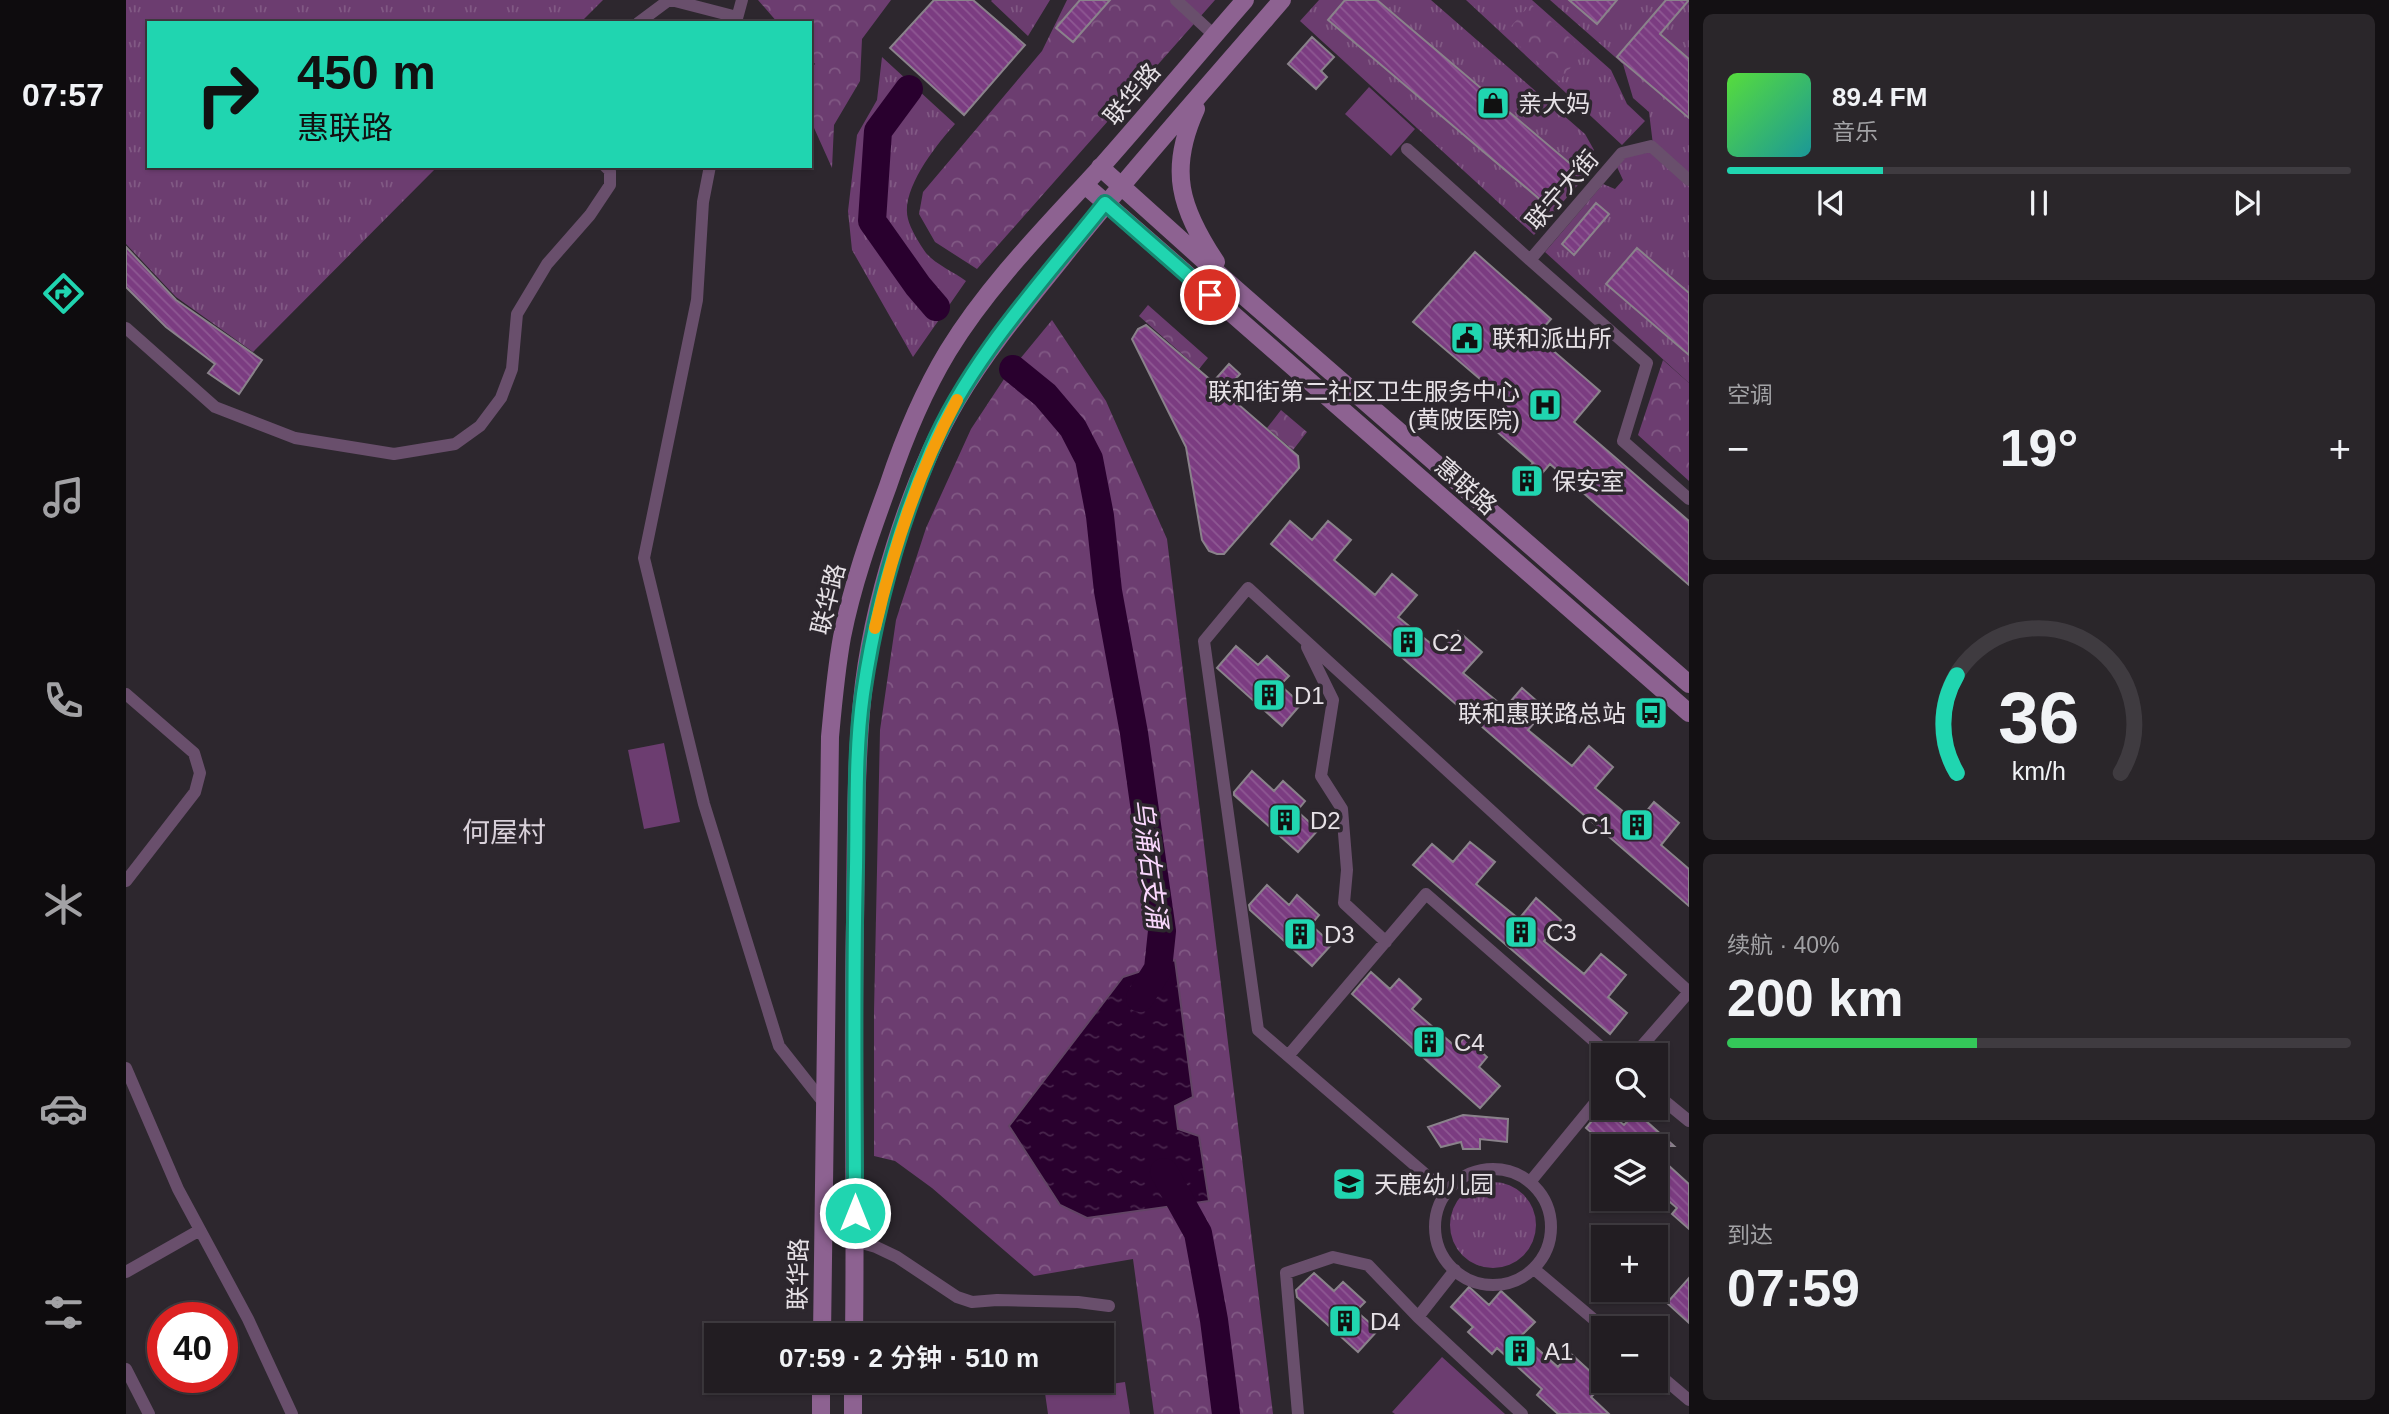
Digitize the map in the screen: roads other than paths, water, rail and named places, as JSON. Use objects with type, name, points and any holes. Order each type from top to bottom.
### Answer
[{"type":"street","points":[[641,21],[670,0],[736,20],[742,0]]},
{"type":"street","points":[[1176,0],[1214,35]]},
{"type":"street","name":"联华路","points":[[822,1323],[829,750],[835,680],[852,596],[874,524],[911,421],[930,381],[964,327],[991,292],[1245,0]]},
{"type":"street","name":"联华路","points":[[854,1323],[854,948],[858,758],[862,698],[872,642],[885,582],[902,528],[932,449],[957,401],[1017,313],[1120,185],[1282,0]]},
{"type":"street","points":[[1203,93],[1186,131],[1179,166],[1181,185],[1186,206],[1198,234],[1230,284]]},
{"type":"street","name":"联宁大街","points":[[1689,180],[1651,146],[1622,153],[1530,260],[1647,363],[1623,441],[1689,499]]},
{"type":"street","points":[[1406,149],[1530,260]]},
{"type":"street","name":"惠联路","points":[[1100,167],[1230,284],[1689,684]]},
{"type":"street","points":[[126,328],[215,407],[295,438],[394,454],[455,444],[480,426],[500,398],[512,369],[517,314],[547,264],[590,215],[610,185],[610,171],[607,168]]},
{"type":"street","points":[[710,168],[703,202],[697,300],[644,558],[704,804],[779,1046],[824,1103]]},
{"type":"street","name":"惠联路","points":[[1084,185],[1689,713]]},
{"type":"street","points":[[1446,1192],[1258,1030],[1204,642],[1248,588],[1689,992],[1644,1043]]},
{"type":"street","points":[[1304,641],[1333,700],[1321,776],[1342,809],[1347,870],[1344,903],[1386,942]]},
{"type":"street","points":[[126,694],[194,753],[200,773],[195,792],[126,881]]},
{"type":"street","points":[[1288,1056],[1426,894],[1596,1043]]},
{"type":"street","points":[[126,1068],[178,1189],[248,1319],[292,1414]]},
{"type":"street","points":[[1668,1104],[1689,1121]]},
{"type":"street","points":[[1530,1182],[1591,1108]]},
{"type":"street","points":[[1496,1168],[1515,1172],[1530,1182],[1544,1197],[1551,1216],[1552,1235],[1546,1254],[1534,1269],[1518,1280],[1500,1286],[1480,1284],[1462,1276],[1447,1263],[1438,1247],[1435,1228],[1437,1209],[1446,1192],[1460,1178],[1477,1170],[1496,1168]]},
{"type":"street","points":[[126,1272],[200,1230]]},
{"type":"street","points":[[855,1241],[897,1257],[957,1297],[972,1302],[1078,1302],[1109,1306]]},
{"type":"street","points":[[1298,1414],[1286,1273],[1333,1257],[1368,1265],[1418,1317],[1522,1414]]},
{"type":"street","points":[[1534,1269],[1591,1317]]},
{"type":"street","points":[[1418,1317],[1455,1270]]},
{"type":"street","points":[[126,1368],[149,1414]]},
{"type":"street","points":[[1668,1382],[1689,1400]]},
{"type":"street","points":[[821,1393],[821,1414]]},
{"type":"street","points":[[853,1393],[853,1414]]},
{"type":"water","points":[[1175,960],[1193,1097],[1175,1106],[1178,1129],[1199,1136],[1209,1201],[1087,1218],[1060,1205],[1009,1126],[1123,977]]},
{"type":"waterway","name":"乌涌右支涌","points":[[909,89],[878,131],[872,221],[936,307]]},
{"type":"waterway","name":"乌涌右支涌","points":[[1013,369],[1045,395],[1073,428],[1089,459],[1100,516],[1108,591],[1134,733],[1162,931],[1158,969],[1140,998]]},
{"type":"waterway","name":"乌涌右支涌","points":[[1164,1172],[1198,1233],[1214,1320],[1226,1414]]},
{"type":"place","name":"亲大妈","points":[[1493,103]]},
{"type":"place","name":"联和派出所","points":[[1467,338]]},
{"type":"place","name":"联和街第二社区卫生服务中心 (黄陂医院)","points":[[1545,405]]},
{"type":"place","name":"保安室","points":[[1527,481]]},
{"type":"place","name":"C2","points":[[1408,642]]},
{"type":"place","name":"D1","points":[[1269,695]]},
{"type":"place","name":"联和惠联路总站","points":[[1651,713]]},
{"type":"place","name":"D2","points":[[1285,820]]},
{"type":"place","name":"C1","points":[[1637,825]]},
{"type":"place","name":"C3","points":[[1521,932]]},
{"type":"place","name":"D3","points":[[1300,934]]},
{"type":"place","name":"C4","points":[[1429,1042]]},
{"type":"place","name":"天鹿幼儿园","points":[[1349,1184]]},
{"type":"place","name":"D4","points":[[1345,1321]]},
{"type":"place","name":"A1","points":[[1520,1351]]},
{"type":"district","name":"何屋村","points":[[504,832]]}]
